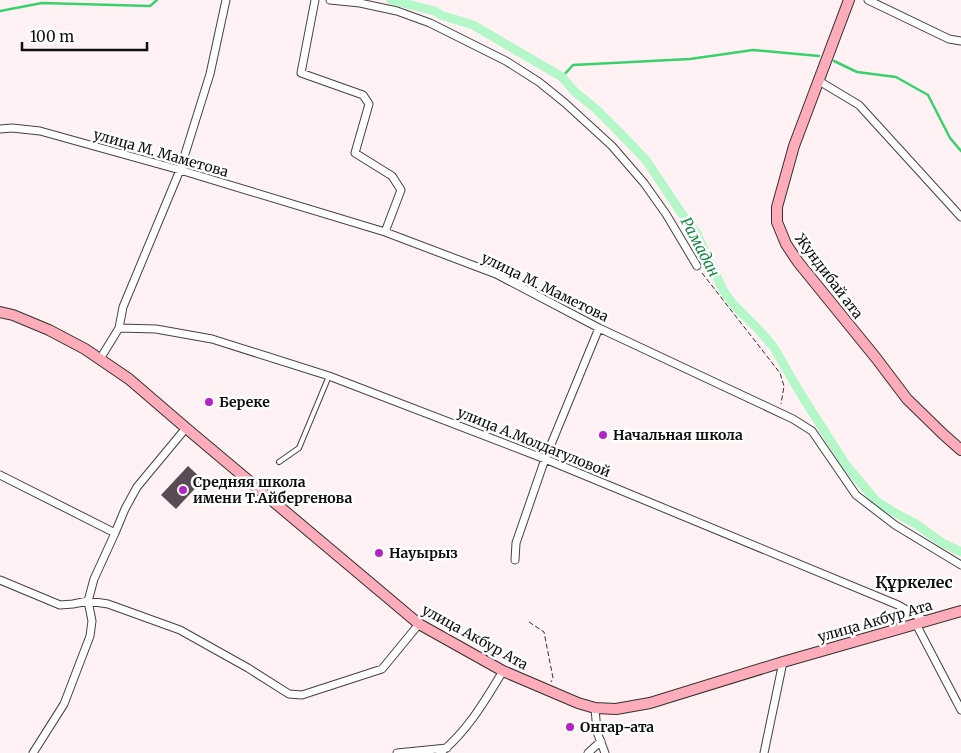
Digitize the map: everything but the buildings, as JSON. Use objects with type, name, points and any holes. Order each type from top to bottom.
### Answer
[{"type":"main road","name":"Жундибай ата","points":[[849,0],[794,146],[777,207],[777,222],[786,244],[798,262],[907,399],[961,450]]},
{"type":"main road","name":"улица Акбур Ата","points":[[0,312],[13,315],[49,330],[85,349],[129,379],[419,624],[504,671],[578,703],[595,708],[616,709],[650,704],[783,662],[961,611]]},
{"type":"street","points":[[100,359],[119,328],[123,307],[180,170],[210,74],[226,0]]},
{"type":"street","points":[[315,0],[301,73],[364,95],[369,104],[355,153],[392,176],[400,190],[385,232]]},
{"type":"street","points":[[330,0],[360,3],[397,12],[430,24],[506,61],[539,82],[612,146],[644,183],[666,214],[697,266]]},
{"type":"street","points":[[868,0],[948,38],[961,40]]},
{"type":"street","points":[[819,81],[859,105],[961,217]]},
{"type":"street","name":"улица М. Маметова","points":[[0,129],[12,128],[40,131],[180,170],[385,232],[496,274],[599,328],[793,418],[812,431],[856,495],[895,525],[961,565]]},
{"type":"street","name":"улица А.Молдагуловой","points":[[119,328],[156,329],[212,339],[329,376],[545,459],[898,605],[926,621]]},
{"type":"street","points":[[515,560],[516,543],[545,459],[599,328]]},
{"type":"street","points":[[32,753],[64,704],[90,636],[92,621],[88,601],[94,579],[124,509],[137,487],[186,428]]},
{"type":"street","points":[[0,476],[115,533]]},
{"type":"street","points":[[0,580],[60,605],[88,601],[108,604],[180,630],[248,668],[289,694],[302,695],[382,669],[419,624]]},
{"type":"street","points":[[916,624],[961,710]]},
{"type":"street","points":[[764,753],[783,662]]},
{"type":"street","points":[[440,753],[447,748],[478,711],[504,671]]},
{"type":"street","points":[[595,708],[597,732],[606,753]]},
{"type":"street","points":[[588,753],[600,741]]},
{"type":"street","points":[[397,753],[447,748]]},
{"type":"lane","points":[[279,462],[299,448],[329,376]]},
{"type":"path","points":[[697,266],[780,373],[784,386],[780,412]]},
{"type":"path","points":[[529,622],[544,632],[552,678],[549,690]]},
{"type":"waterway","points":[[0,11],[42,3],[150,6],[157,0]]},
{"type":"waterway","name":"Рамадан","points":[[391,0],[435,11],[441,15],[473,25],[562,77],[575,92],[596,109],[646,160],[696,232],[723,290],[733,304],[773,346],[846,465],[876,501],[916,524],[941,542],[961,552]]},
{"type":"waterway","points":[[562,77],[573,65],[690,59],[753,50],[819,56]]},
{"type":"waterway","points":[[834,61],[857,72],[896,77],[928,95],[950,138],[961,151]]},
{"type":"place","name":"Береке","points":[[209,402]]},
{"type":"place","name":"Начальная школа","points":[[603,435]]},
{"type":"place","name":"Средняя школа имени Т.Айбергенова","points":[[183,490]]},
{"type":"place","name":"Науырыз","points":[[379,553]]},
{"type":"place","name":"Онгар-ата","points":[[570,727]]},
{"type":"district","name":"Құркелес","points":[[914,582]]}]
